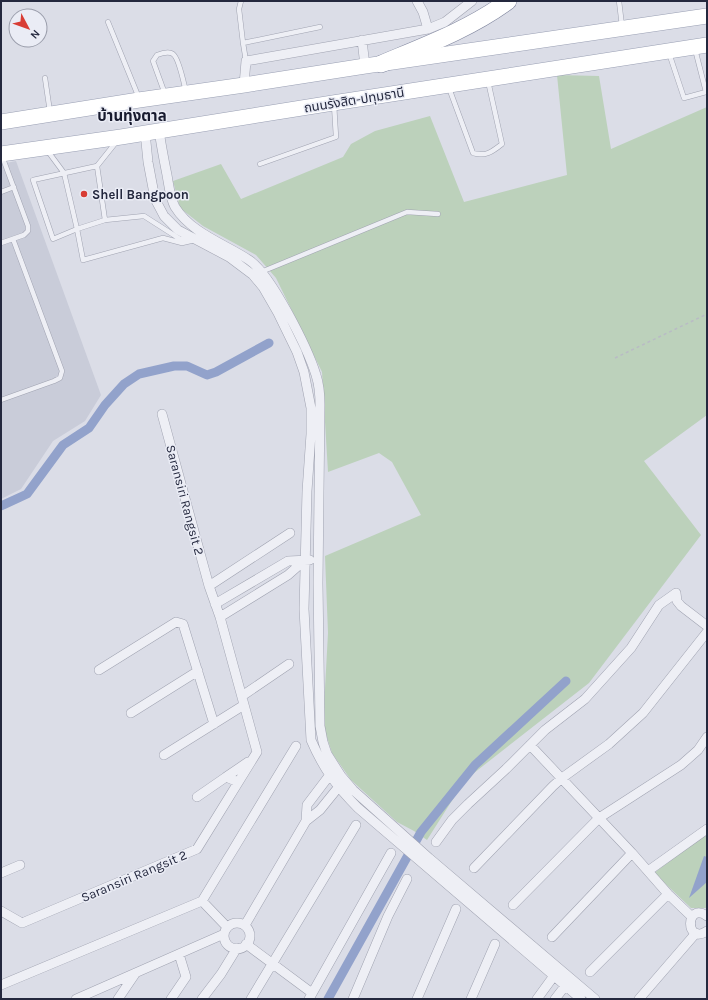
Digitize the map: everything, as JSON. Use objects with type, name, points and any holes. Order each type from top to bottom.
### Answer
[{"type":"highway","points":[[373,65],[438,40],[477,21],[508,1]]},
{"type":"main road","points":[[1,122],[139,100],[244,86],[373,65],[707,16]]},
{"type":"main road","name":"ถนนรังสิต-ปทุมธานี","points":[[1,154],[121,137],[152,136],[334,103],[701,46]]},
{"type":"street","points":[[418,1],[424,12],[428,29]]},
{"type":"street","points":[[244,86],[246,61],[428,29],[445,22],[472,1]]},
{"type":"street","points":[[362,40],[373,65]]},
{"type":"street","points":[[152,136],[170,196],[175,207],[191,224],[251,261],[261,272],[273,288],[299,336],[316,375],[320,405],[318,560],[320,726],[327,754],[344,780],[398,836],[553,976],[581,999]]},
{"type":"street","points":[[152,136],[148,162],[155,200],[164,216],[178,230],[228,257],[253,275],[263,287],[278,313],[297,352],[304,372],[311,408],[311,434],[306,491],[304,609],[311,740],[319,759],[338,787],[358,808],[398,836]]},
{"type":"street","points":[[196,240],[201,231]]},
{"type":"street","name":"Saransiri Rangsit 2","points":[[1,911],[22,923],[197,849],[257,752],[220,617],[209,586],[162,414]]},
{"type":"street","points":[[306,491],[320,487]]},
{"type":"street","points":[[209,586],[290,533]]},
{"type":"street","points":[[220,617],[288,575],[305,560]]},
{"type":"street","points":[[215,604],[288,561],[318,560]]},
{"type":"street","points":[[436,842],[452,820],[506,769],[544,730],[585,699],[631,648],[659,605],[676,593],[677,601],[681,606],[707,626]]},
{"type":"street","points":[[98,670],[176,622],[183,624],[214,724]]},
{"type":"street","points":[[474,868],[562,778],[609,744],[643,713],[707,632]]},
{"type":"street","points":[[306,635],[318,634]]},
{"type":"street","points":[[164,754],[214,724],[289,664]]},
{"type":"street","points":[[131,713],[198,671]]},
{"type":"street","points":[[513,905],[599,818],[681,765],[698,750],[707,737]]},
{"type":"street","points":[[530,744],[632,853],[668,894],[692,917]]},
{"type":"street","points":[[1,985],[202,901],[296,746]]},
{"type":"street","points":[[198,797],[252,760]]},
{"type":"street","points":[[306,821],[308,805],[336,767]]},
{"type":"street","points":[[226,777],[238,782]]},
{"type":"street","points":[[244,925],[306,821],[320,810],[344,780]]},
{"type":"street","points":[[251,999],[356,825]]},
{"type":"street","points":[[648,871],[707,829]]},
{"type":"street","points":[[246,944],[310,996],[391,853]]},
{"type":"street","points":[[552,937],[632,853]]},
{"type":"street","points":[[420,856],[560,968],[595,999]]},
{"type":"street","points":[[1,873],[20,865]]},
{"type":"street","points":[[353,999],[388,916],[408,879]]},
{"type":"street","points":[[590,972],[668,894]]},
{"type":"street","points":[[76,999],[179,954],[226,931],[234,923],[244,925],[249,932],[249,938],[246,944],[240,948],[230,947],[225,942],[226,931],[202,901]]},
{"type":"street","points":[[417,999],[456,909]]},
{"type":"street","points":[[692,917],[700,914],[707,916]]},
{"type":"street","points":[[692,917],[690,926],[691,929],[696,933],[702,934],[707,931]]},
{"type":"street","points":[[639,999],[696,933]]},
{"type":"street","points":[[471,999],[495,944]]},
{"type":"street","points":[[202,999],[221,974],[237,948]]},
{"type":"street","points":[[171,999],[186,977],[179,954]]},
{"type":"street","points":[[537,999],[560,968]]},
{"type":"street","points":[[118,999],[135,974]]},
{"type":"street","points":[[555,999],[572,979]]},
{"type":"lane","points":[[241,1],[239,9],[246,61]]},
{"type":"lane","points":[[619,1],[622,28]]},
{"type":"lane","points":[[108,22],[139,100]]},
{"type":"lane","points":[[243,43],[320,27]]},
{"type":"lane","points":[[668,51],[684,98],[706,92],[701,46]]},
{"type":"lane","points":[[166,96],[153,61],[157,55],[166,53],[172,53],[177,58],[186,93]]},
{"type":"lane","points":[[45,78],[50,114]]},
{"type":"lane","points":[[448,85],[473,153],[480,155],[493,151],[502,144],[488,79]]},
{"type":"lane","points":[[260,164],[336,137],[334,103]]},
{"type":"lane","points":[[121,137],[97,166],[33,180],[52,239],[105,220],[144,216],[180,239],[196,240]]},
{"type":"lane","points":[[45,147],[64,174],[83,260],[163,238],[182,243],[196,240]]},
{"type":"lane","points":[[1,154],[28,226],[28,231],[24,234],[1,243]]},
{"type":"lane","points":[[97,166],[105,220]]},
{"type":"lane","points":[[1,192],[14,187]]},
{"type":"lane","points":[[261,272],[407,212],[438,214]]},
{"type":"lane","points":[[1,400],[54,381],[60,378],[62,371],[13,238]]},
{"type":"path","points":[[615,358],[707,314]]},
{"type":"shaded area","points":[[16,161],[101,395],[85,421],[53,441],[21,489],[1,499],[1,164]]},
{"type":"green space","points":[[557,75],[599,76],[611,149],[707,107],[707,415],[644,461],[701,535],[589,683],[465,780],[427,840],[397,822],[351,780],[332,753],[323,725],[328,633],[325,556],[421,515],[392,462],[379,453],[328,472],[322,372],[276,278],[256,255],[203,226],[180,208],[173,181],[221,164],[241,199],[343,157],[351,144],[375,131],[430,116],[464,202],[567,175]]},
{"type":"green space","points":[[707,833],[707,906],[706,908],[691,908],[654,873]]},
{"type":"water","points":[[704,856],[707,857],[707,882],[689,898]]},
{"type":"waterway","points":[[1,506],[27,494],[63,445],[89,428],[105,405],[124,384],[139,374],[174,366],[187,366],[207,375],[216,372],[269,343]]},
{"type":"waterway","points":[[328,999],[421,832],[475,765],[566,681]]},
{"type":"place","name":"Shell Bangpoon","points":[[84,194]]},
{"type":"district","name":"บ้านทุ่งตาล","points":[[132,116]]}]
